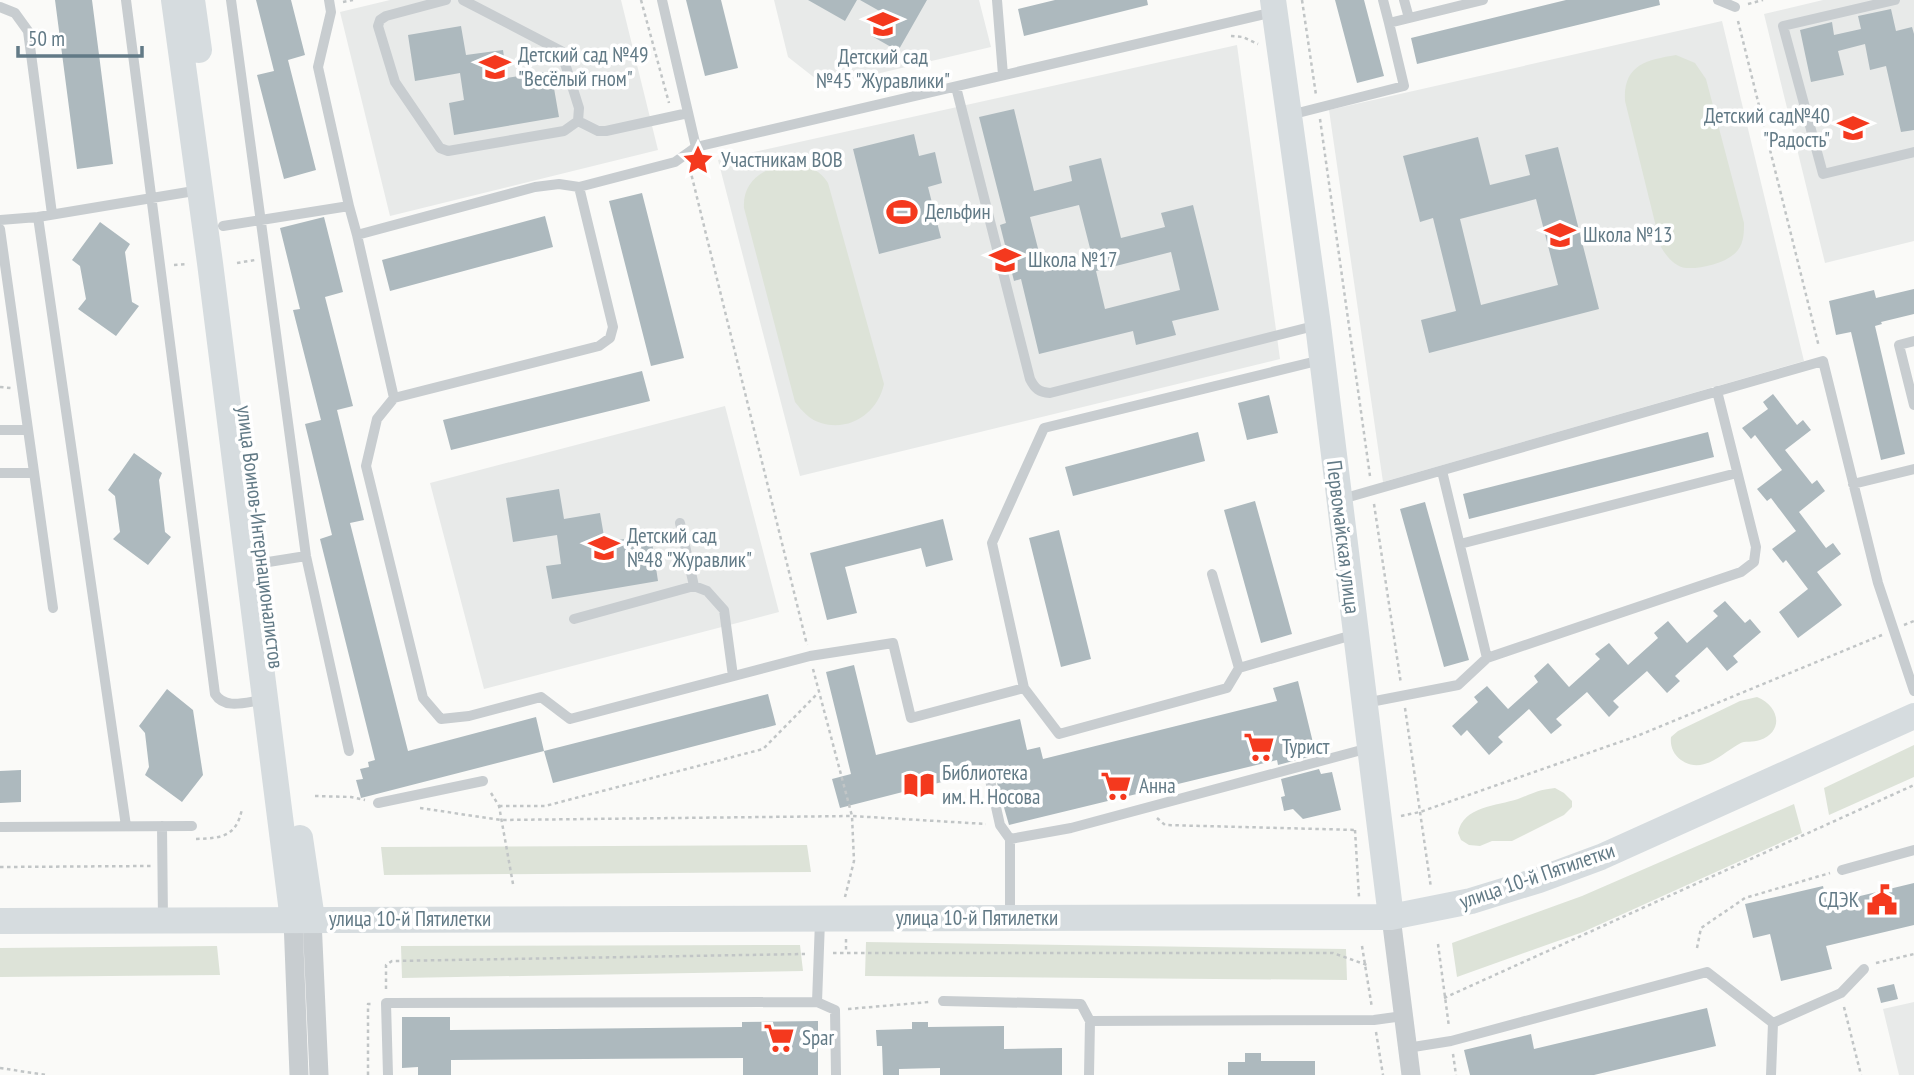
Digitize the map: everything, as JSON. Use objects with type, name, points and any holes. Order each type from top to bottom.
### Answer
[{"type":"main road","name":"улица Воинов-Интернационалистов","points":[[173,0],[209,188]]},
{"type":"main road","name":"улица Воинов-Интернационалистов","points":[[192,0],[209,188],[262,563],[303,920]]},
{"type":"main road","name":"Первомайская улица","points":[[1274,6],[1318,325],[1391,917]]},
{"type":"main road","name":"улица Воинов-Интернационалистов","points":[[214,227],[265,700],[303,920]]},
{"type":"main road","name":"улица 10-й Пятилетки","points":[[0,921],[1391,917],[1471,901],[1601,857],[1914,716]]},
{"type":"street","name":"Первомайская улица","points":[[1391,917],[1411,1075]]},
{"type":"street","name":"улица Воинов-Интернационалистов","points":[[299,1075],[303,920]]},
{"type":"street","name":"улица Воинов-Интернационалистов","points":[[303,920],[319,1075]]},
{"type":"lane","points":[[126,0],[215,694],[219,701],[230,704],[265,700]]},
{"type":"lane","points":[[231,0],[306,556],[349,751]]},
{"type":"lane","points":[[329,0],[331,12],[318,66],[394,398]]},
{"type":"lane","points":[[446,0],[386,16],[380,20],[378,26],[395,82],[440,148],[448,151],[564,131],[578,121]]},
{"type":"lane","points":[[463,0],[561,51],[579,108],[578,121]]},
{"type":"lane","points":[[662,0],[696,147]]},
{"type":"lane","points":[[997,0],[1003,75]]},
{"type":"lane","points":[[1290,115],[1404,86],[1383,0]]},
{"type":"lane","points":[[1404,0],[1409,18]]},
{"type":"lane","points":[[1389,23],[1483,0]]},
{"type":"lane","points":[[1718,0],[1735,7]]},
{"type":"lane","points":[[1895,0],[1783,26],[1823,174],[1914,152]]},
{"type":"lane","points":[[357,235],[535,187],[559,184],[579,187],[675,162],[696,147],[956,87],[1274,6]]},
{"type":"lane","points":[[0,7],[15,13],[28,31],[52,214]]},
{"type":"lane","points":[[956,87],[1030,379],[1034,388],[1041,393],[1050,393],[1318,325]]},
{"type":"lane","points":[[578,121],[598,131],[606,131],[688,113]]},
{"type":"lane","points":[[579,187],[612,327],[610,338],[599,346],[394,398],[377,419],[366,466],[423,698],[441,719],[468,716],[541,697],[570,719],[810,656],[893,643],[911,718],[1024,688]]},
{"type":"lane","points":[[0,220],[38,217],[209,188]]},
{"type":"lane","points":[[214,227],[349,206]]},
{"type":"lane","points":[[38,217],[125,826]]},
{"type":"lane","points":[[0,229],[52,608]]},
{"type":"lane","points":[[1914,341],[1899,345],[1914,405]]},
{"type":"lane","points":[[1322,360],[1044,428],[992,543],[1024,688],[1059,734],[1227,688],[1239,668],[1356,634]]},
{"type":"lane","points":[[1338,500],[1823,360],[1878,583],[1914,691]]},
{"type":"lane","points":[[1364,703],[1458,685],[1487,658],[1741,572],[1754,562],[1756,547],[1717,391]]},
{"type":"lane","points":[[0,430],[28,430]]},
{"type":"lane","points":[[1853,484],[1914,469]]},
{"type":"lane","points":[[1442,471],[1487,658]]},
{"type":"lane","points":[[0,473],[34,473]]},
{"type":"lane","points":[[1460,544],[1737,473]]},
{"type":"lane","points":[[680,523],[694,586]]},
{"type":"lane","points":[[262,563],[306,556]]},
{"type":"lane","points":[[1212,574],[1239,668]]},
{"type":"lane","points":[[574,619],[694,586],[707,591],[724,610],[733,676]]},
{"type":"lane","points":[[1010,839],[1071,828],[1369,748]]},
{"type":"lane","points":[[990,780],[1000,825],[1010,839],[1010,918]]},
{"type":"lane","points":[[378,803],[483,781]]},
{"type":"lane","points":[[0,827],[192,825]]},
{"type":"lane","points":[[162,826],[163,920]]},
{"type":"lane","points":[[1843,870],[1914,850]]},
{"type":"lane","points":[[817,1002],[820,953],[833,918]]},
{"type":"lane","points":[[1773,1023],[1841,993],[1864,969]]},
{"type":"lane","points":[[1407,1048],[1451,1041],[1707,972],[1773,1023]]},
{"type":"lane","points":[[943,1001],[1081,1004],[1090,1021],[1089,1075]]},
{"type":"lane","points":[[388,1075],[386,1003],[817,1002],[835,1010],[836,1075]]},
{"type":"lane","points":[[1090,1021],[1374,1020],[1403,1016]]},
{"type":"lane","points":[[1771,1075],[1773,1023]]},
{"type":"path","points":[[641,0],[673,116]]},
{"type":"path","points":[[1302,0],[1431,888]]},
{"type":"path","points":[[1735,7],[1823,360]]},
{"type":"path","points":[[1232,36],[1243,37],[1267,48]]},
{"type":"path","points":[[687,156],[818,692],[852,816],[853,861],[844,902],[833,918],[846,953]]},
{"type":"path","points":[[160,267],[199,263]]},
{"type":"path","points":[[1391,818],[1420,812],[1637,736],[1914,621]]},
{"type":"path","points":[[499,806],[545,806],[763,749],[818,692]]},
{"type":"path","points":[[483,781],[499,806],[513,884]]},
{"type":"path","points":[[1444,998],[1914,785]]},
{"type":"path","points":[[315,796],[351,797],[378,803]]},
{"type":"path","points":[[419,808],[501,820],[852,816],[1000,825]]},
{"type":"path","points":[[1148,808],[1165,825],[1355,831],[1363,828]]},
{"type":"path","points":[[195,839],[226,835],[237,825],[242,809]]},
{"type":"path","points":[[1355,831],[1359,900]]},
{"type":"path","points":[[0,867],[163,866]]},
{"type":"path","points":[[1697,948],[1701,928],[1745,898],[1843,870]]},
{"type":"path","points":[[1438,944],[1456,1075]]},
{"type":"path","points":[[368,1075],[368,1004],[386,1003],[386,965],[391,961],[820,953],[1333,953],[1367,965]]},
{"type":"path","points":[[1864,969],[1914,954]]},
{"type":"path","points":[[1841,993],[1861,1075]]},
{"type":"path","points":[[835,1010],[943,1001]]},
{"type":"path","points":[[0,1068],[46,1075]]},
{"type":"shaded area","name":"Детский сад №49 \"Весёлый гном\"","points":[[390,0],[621,0],[658,150],[390,216],[340,12]]},
{"type":"shaded area","name":"Детский сад №45 \"Журавлики\"","points":[[774,0],[979,0],[991,47],[825,86],[788,57]]},
{"type":"shaded area","name":"Детский сад№40 \"Радость\"","points":[[1823,0],[1914,0],[1914,241],[1825,263],[1764,14]]},
{"type":"shaded area","name":"Школа №13","points":[[1722,21],[1804,361],[1383,482],[1329,110]]},
{"type":"shaded area","name":"Школа №17","points":[[1237,45],[1280,359],[800,476],[718,160]]},
{"type":"shaded area","points":[[1676,55],[1695,63],[1706,79],[1744,223],[1741,244],[1734,255],[1721,262],[1699,267],[1678,266],[1661,247],[1625,101],[1628,79],[1638,66]]},
{"type":"shaded area","points":[[796,163],[822,175],[828,183],[884,384],[876,403],[869,411],[843,425],[817,422],[806,415],[795,402],[744,208],[747,189],[752,181],[767,170]]},
{"type":"shaded area","name":"Детский сад №48 \"Журавлик\"","points":[[725,406],[779,612],[484,689],[430,483]]},
{"type":"shaded area","points":[[1757,697],[1771,706],[1776,719],[1776,725],[1768,736],[1741,743],[1704,764],[1689,764],[1674,752],[1671,737],[1678,731],[1740,701]]},
{"type":"shaded area","points":[[1914,745],[1914,777],[1829,815],[1824,788]]},
{"type":"shaded area","points":[[1555,788],[1572,801],[1572,807],[1564,815],[1512,841],[1492,841],[1480,846],[1469,845],[1461,840],[1458,833],[1461,824],[1474,812]]},
{"type":"shaded area","points":[[1794,804],[1802,833],[1583,932],[1457,977],[1452,943],[1582,896]]},
{"type":"shaded area","points":[[807,845],[811,872],[384,875],[381,847]]},
{"type":"shaded area","points":[[866,942],[1346,949],[1347,980],[865,976]]},
{"type":"shaded area","points":[[800,945],[803,971],[402,978],[401,946]]},
{"type":"shaded area","points":[[217,946],[220,975],[0,977],[0,948]]},
{"type":"shaded area","points":[[1914,1002],[1914,1075],[1899,1075],[1883,1009]]},
{"type":"building","points":[[55,0],[92,0],[113,164],[77,169]]},
{"type":"building","points":[[256,0],[291,0],[305,55],[288,60],[316,170],[284,179],[257,75],[274,71]]},
{"type":"building","points":[[686,0],[721,0],[738,68],[705,76]]},
{"type":"building","points":[[808,0],[857,0],[845,21]]},
{"type":"building","points":[[860,0],[927,0],[898,51],[870,35],[883,13]]},
{"type":"building","points":[[1055,0],[1147,0],[1148,5],[1024,36],[1018,9]]},
{"type":"building","points":[[1335,0],[1364,0],[1384,76],[1357,83]]},
{"type":"building","points":[[1566,0],[1659,0],[1660,5],[1417,64],[1411,38]]},
{"type":"building","points":[[1891,9],[1896,31],[1912,27],[1914,34],[1914,130],[1901,132],[1886,66],[1870,70],[1865,44],[1838,51],[1844,75],[1811,82],[1800,30],[1832,22],[1834,35],[1861,29],[1858,16]]},
{"type":"building","points":[[461,26],[466,55],[503,50],[507,78],[551,71],[559,117],[454,135],[449,103],[464,100],[460,73],[415,81],[408,35]]},
{"type":"building","points":[[1014,109],[1034,191],[1072,181],[1069,166],[1101,158],[1121,238],[1165,227],[1161,213],[1193,205],[1219,310],[1172,321],[1176,335],[1136,345],[1133,331],[1039,354],[1021,279],[1014,281],[1000,225],[1006,223],[979,117]],"holes":[[[1079,205],[1093,260],[1044,272],[1030,217]],[[1171,252],[1180,290],[1105,309],[1096,271]]]},
{"type":"building","name":"Дельфин","points":[[914,134],[919,156],[935,152],[942,183],[928,187],[941,238],[879,254],[853,149]]},
{"type":"building","points":[[1478,137],[1490,185],[1530,175],[1525,155],[1558,147],[1599,309],[1429,353],[1421,320],[1456,311],[1433,218],[1420,222],[1403,156]],"holes":[[[1536,199],[1558,285],[1481,305],[1460,219]]]},
{"type":"building","points":[[642,193],[684,358],[651,366],[609,201]]},
{"type":"building","points":[[545,216],[553,247],[390,291],[382,260]]},
{"type":"building","points":[[324,217],[343,292],[325,297],[353,406],[337,410],[364,520],[350,523],[408,751],[536,717],[544,751],[361,798],[356,780],[363,779],[360,769],[369,767],[368,762],[375,760],[320,539],[332,535],[305,424],[321,420],[293,310],[300,309],[280,228]]},
{"type":"building","points":[[100,222],[130,244],[125,252],[132,302],[139,306],[116,336],[78,309],[86,299],[80,266],[72,260]]},
{"type":"building","points":[[1914,289],[1914,314],[1875,326],[1905,454],[1881,460],[1851,332],[1836,335],[1829,301],[1874,290],[1876,298]]},
{"type":"building","points":[[642,371],[650,401],[451,450],[443,420]]},
{"type":"building","points":[[1773,394],[1797,425],[1803,420],[1811,430],[1785,450],[1812,484],[1817,480],[1825,491],[1799,512],[1826,548],[1833,543],[1841,554],[1817,572],[1842,605],[1798,638],[1779,612],[1808,589],[1786,560],[1783,563],[1772,549],[1796,531],[1771,498],[1767,501],[1757,489],[1782,470],[1755,435],[1751,439],[1742,428],[1768,409],[1763,402]]},
{"type":"building","points":[[1269,395],[1278,433],[1247,440],[1238,403]]},
{"type":"building","points":[[1198,432],[1205,461],[1073,496],[1065,467]]},
{"type":"building","points":[[1708,432],[1714,457],[1469,519],[1463,494]]},
{"type":"building","points":[[134,453],[162,473],[159,480],[165,532],[171,537],[148,565],[113,539],[120,532],[115,496],[108,490]]},
{"type":"building","points":[[559,489],[564,519],[600,513],[605,542],[651,535],[658,581],[552,599],[546,566],[561,564],[557,535],[513,542],[506,498]]},
{"type":"building","points":[[1255,501],[1292,634],[1261,643],[1224,510]]},
{"type":"building","points":[[1425,502],[1469,660],[1444,667],[1400,509]]},
{"type":"building","points":[[943,519],[953,560],[926,567],[921,548],[845,567],[857,613],[827,620],[810,553]]},
{"type":"building","points":[[1059,530],[1091,659],[1061,667],[1029,538]]},
{"type":"building","points":[[1725,601],[1745,623],[1750,619],[1761,632],[1733,656],[1738,662],[1727,671],[1707,647],[1675,676],[1680,681],[1667,693],[1647,671],[1613,701],[1619,707],[1609,717],[1587,692],[1556,719],[1562,725],[1551,734],[1529,709],[1498,737],[1503,742],[1489,755],[1467,730],[1461,736],[1452,726],[1478,702],[1474,697],[1487,686],[1508,709],[1538,682],[1534,676],[1548,663],[1569,687],[1600,659],[1595,654],[1609,643],[1628,665],[1658,638],[1654,633],[1668,621],[1687,643],[1718,616],[1713,611]]},
{"type":"building","points":[[854,665],[876,755],[1020,719],[1027,750],[1040,747],[1043,759],[1277,701],[1273,688],[1298,681],[1316,755],[1278,765],[1277,760],[1009,825],[993,769],[840,808],[832,779],[851,774],[826,672]]},
{"type":"building","points":[[167,689],[193,710],[203,775],[182,802],[145,775],[149,767],[145,733],[139,726]]},
{"type":"building","points":[[768,694],[776,725],[553,783],[544,751]]},
{"type":"building","points":[[1319,769],[1321,774],[1332,772],[1341,810],[1303,819],[1293,809],[1284,811],[1281,797],[1285,796],[1281,779]]},
{"type":"building","points":[[21,770],[21,802],[0,803],[0,771]]},
{"type":"building","points":[[1914,883],[1914,925],[1826,946],[1832,969],[1781,981],[1770,934],[1753,938],[1745,904],[1823,886],[1827,904]]},
{"type":"building","points":[[1894,984],[1898,999],[1881,1003],[1877,988]]},
{"type":"building","points":[[1707,1008],[1716,1046],[1594,1075],[1470,1075],[1464,1050],[1531,1034],[1534,1049]]},
{"type":"building","points":[[402,1017],[450,1017],[450,1030],[742,1027],[742,1022],[818,1021],[818,1075],[743,1075],[743,1058],[451,1060],[451,1075],[418,1075],[418,1067],[402,1068]]},
{"type":"building","points":[[912,1022],[928,1022],[928,1027],[1004,1026],[1004,1049],[1062,1048],[1062,1075],[940,1075],[940,1068],[899,1069],[899,1075],[883,1075],[882,1046],[877,1046],[876,1030],[912,1029]]},
{"type":"building","points":[[1245,1053],[1261,1053],[1261,1061],[1315,1061],[1315,1075],[1228,1075],[1228,1062],[1245,1062]]},
{"type":"place","name":"Детский сад №45 \"Журавлики\"","points":[[883,24]]},
{"type":"place","name":"Детский сад №49 \"Весёлый гном\"","points":[[495,67]]},
{"type":"place","name":"Детский сад№40 \"Радость\"","points":[[1853,128]]},
{"type":"place","name":"Участникам ВОВ","points":[[698,160]]},
{"type":"place","name":"Дельфин","points":[[902,212]]},
{"type":"place","name":"Школа №13","points":[[1560,235]]},
{"type":"place","name":"Школа №17","points":[[1005,260]]},
{"type":"place","name":"Детский сад №48 \"Журавлик\"","points":[[604,548]]},
{"type":"place","name":"Турист","points":[[1259,747]]},
{"type":"place","name":"Библиотека им. Н. Носова","points":[[919,785]]},
{"type":"place","name":"Анна","points":[[1116,786]]},
{"type":"place","name":"СДЭК","points":[[1882,900]]},
{"type":"place","name":"Spar","points":[[779,1038]]}]
